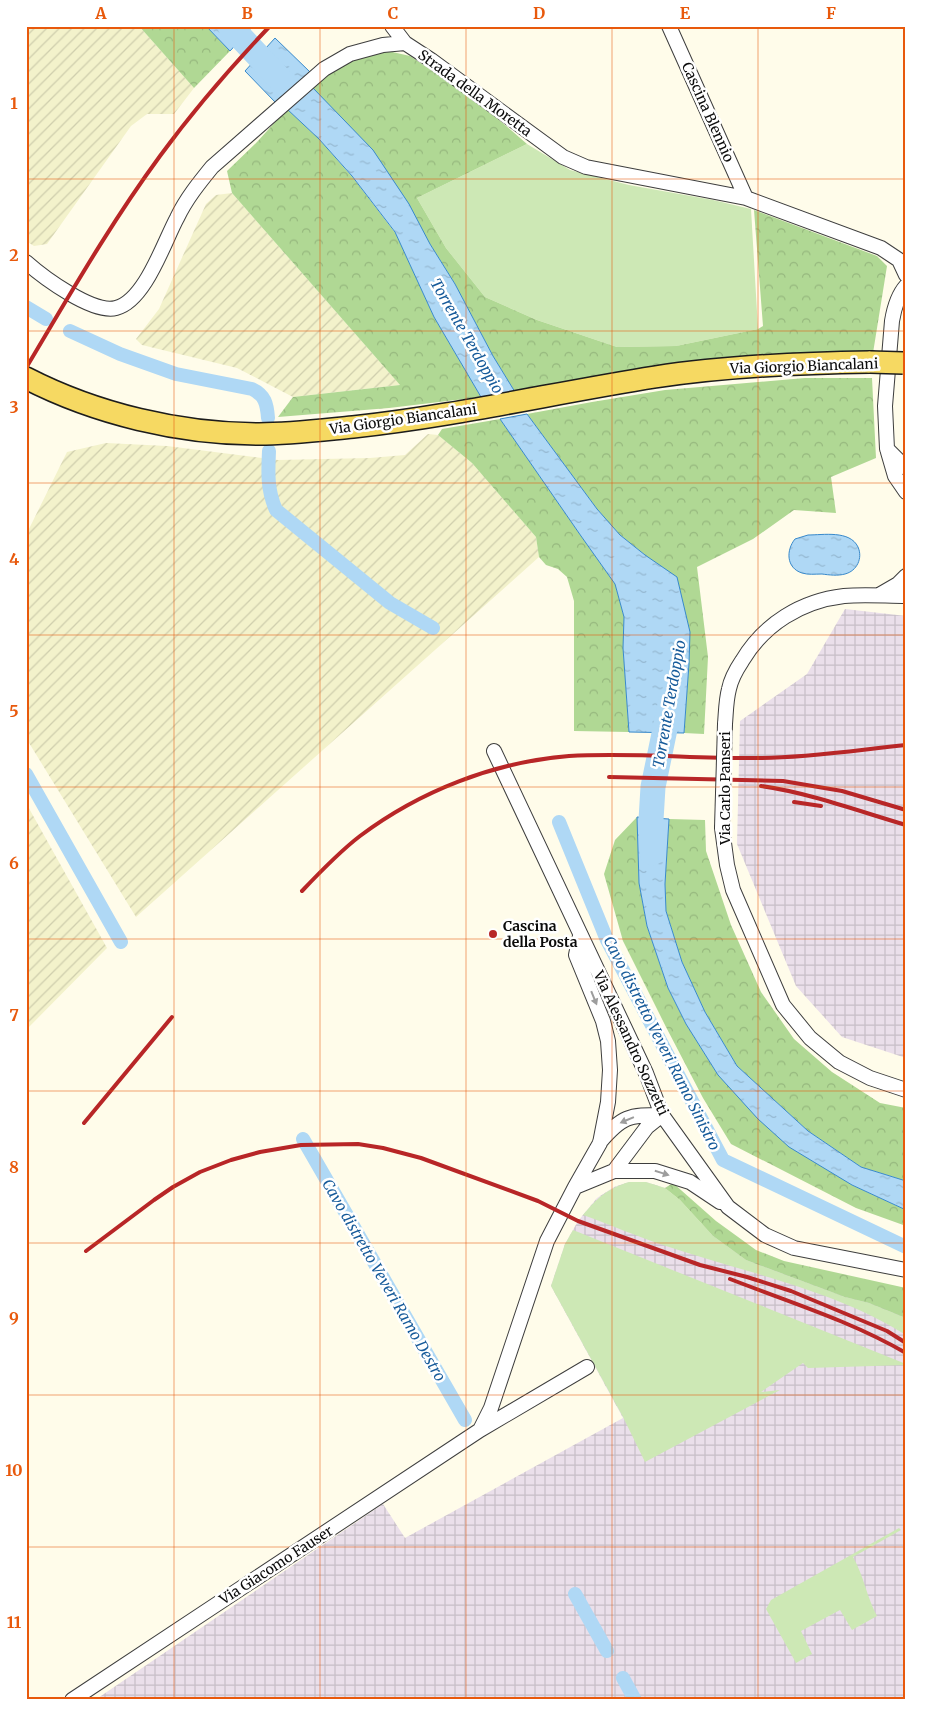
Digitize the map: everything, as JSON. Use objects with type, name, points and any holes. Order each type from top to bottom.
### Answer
[{"type":"main road","name":"Via Giorgio Biancalani","points":[[26,378],[45,388],[72,398],[164,425],[198,430],[258,434],[289,433],[402,422],[656,377],[787,364],[904,363]]},
{"type":"street","points":[[392,26],[405,43]]},
{"type":"street","name":"Cascina Blennio","points":[[669,26],[746,198]]},
{"type":"street","name":"Strada della Moretta","points":[[26,262],[85,303],[103,309],[116,308],[128,303],[138,294],[177,216],[212,167],[324,69],[350,54],[382,45],[405,43],[563,157],[578,164],[746,198],[881,248],[899,260],[906,275]]},
{"type":"street","points":[[906,286],[902,290],[894,308],[886,406],[887,448],[895,476],[906,492]]},
{"type":"street","points":[[887,448],[906,468]]},
{"type":"street","name":"Via Carlo Panseri","points":[[878,595],[898,584],[906,576]]},
{"type":"street","name":"Via Carlo Panseri","points":[[878,595],[906,589]]},
{"type":"street","name":"Via Carlo Panseri","points":[[906,596],[846,596],[806,605],[780,618],[763,632],[747,652],[733,675],[729,689],[725,724],[722,828],[727,865],[733,890],[784,1005],[810,1038],[839,1062],[870,1078],[906,1090]]},
{"type":"street","name":"Via Alessandro Sozzetti","points":[[494,750],[646,1073],[662,1115],[728,1207],[765,1235],[794,1248],[906,1270]]},
{"type":"street","points":[[580,936],[576,955],[603,1021],[608,1041],[610,1070],[608,1102],[600,1143]]},
{"type":"street","points":[[480,1430],[491,1408],[547,1240],[600,1143],[613,1127],[624,1119],[637,1116],[662,1115]]},
{"type":"street","points":[[614,1170],[646,1127],[662,1115]]},
{"type":"street","points":[[575,1187],[614,1170],[655,1170],[690,1182],[728,1207]]},
{"type":"street","name":"Via Giacomo Fauser","points":[[72,1700],[480,1430],[587,1367]]},
{"type":"shaded area","points":[[845,609],[906,616],[906,1058],[842,1037],[796,986],[737,844],[740,721],[807,674]]},
{"type":"shaded area","points":[[629,1182],[646,1182],[665,1188],[713,1236],[746,1260],[906,1296],[906,1700],[95,1700],[383,1504],[405,1538],[623,1418],[551,1286],[565,1244],[578,1221],[597,1198],[614,1187]]},
{"type":"green space","points":[[26,26],[139,26],[194,88],[174,114],[147,114],[131,126],[47,244],[34,246],[26,241]]},
{"type":"green space","points":[[139,26],[206,26],[230,51],[194,88]]},
{"type":"green space","points":[[388,51],[410,56],[475,99],[527,144],[417,198],[446,248],[485,297],[537,320],[617,347],[676,346],[758,329],[763,326],[754,210],[877,256],[887,266],[873,353],[515,392],[493,356],[455,284],[430,244],[313,88],[339,67],[366,56]]},
{"type":"green space","points":[[287,109],[319,139],[354,179],[396,234],[434,317],[481,397],[389,408],[278,417],[293,397],[400,385],[232,193],[227,171]]},
{"type":"green space","points":[[527,144],[570,170],[629,185],[751,209],[758,329],[676,346],[617,347],[537,320],[485,297],[446,248],[417,198]]},
{"type":"green space","points":[[232,193],[400,385],[293,397],[237,368],[142,345],[136,339],[159,309],[206,204],[216,195]]},
{"type":"green space","points":[[805,378],[872,378],[876,458],[831,477],[836,513],[794,510],[753,539],[697,567],[708,657],[704,734],[684,733],[690,632],[645,555],[620,535],[597,509],[527,414],[665,390]]},
{"type":"green space","points":[[500,419],[615,584],[624,617],[623,648],[629,732],[574,731],[574,601],[567,577],[558,569],[546,565],[539,557],[536,537],[472,463],[438,435],[442,429]]},
{"type":"green space","points":[[428,434],[438,435],[472,463],[536,537],[539,557],[136,917],[26,738],[26,535],[67,452],[106,443],[167,446],[278,460],[370,458],[405,455]]},
{"type":"green space","points":[[26,803],[107,948],[26,1030]]},
{"type":"green space","points":[[637,817],[639,883],[647,926],[668,988],[686,1024],[718,1075],[852,1185],[906,1210],[906,1226],[856,1208],[731,1144],[703,1098],[623,941],[604,874],[615,840]]},
{"type":"green space","points":[[669,819],[705,820],[706,851],[731,925],[761,992],[794,1039],[832,1072],[880,1103],[906,1108],[906,1181],[861,1167],[808,1131],[737,1066],[705,1012],[682,962],[666,911],[665,884]]},
{"type":"green space","points":[[629,1182],[646,1182],[665,1188],[680,1200],[713,1236],[746,1260],[906,1318],[906,1335],[849,1305],[789,1283],[645,1239],[583,1215],[603,1194]]},
{"type":"green space","points":[[673,1183],[716,1221],[756,1250],[784,1261],[906,1288],[906,1318],[746,1260],[713,1236],[680,1200],[665,1188]]},
{"type":"green space","points":[[573,1230],[906,1365],[808,1368],[803,1363],[761,1392],[780,1390],[645,1462],[623,1417],[551,1286],[565,1244]]},
{"type":"green space","points":[[899,1528],[901,1530],[853,1557],[877,1616],[852,1630],[840,1610],[801,1631],[812,1654],[796,1663],[766,1609],[771,1600]]},
{"type":"water","points":[[206,26],[253,26],[230,51]]},
{"type":"water","points":[[275,38],[310,72],[275,102],[245,71]]},
{"type":"water","points":[[313,88],[373,150],[409,204],[515,392],[481,397],[434,317],[395,232],[352,176],[319,139],[287,109]]},
{"type":"water","points":[[527,414],[597,509],[620,535],[677,577],[690,632],[684,733],[629,732],[623,648],[624,617],[615,584],[500,419]]},
{"type":"water","points":[[828,534],[849,538],[858,547],[860,555],[858,564],[853,570],[839,575],[807,574],[797,571],[790,563],[790,548],[795,539],[808,535]]},
{"type":"water","points":[[637,817],[669,819],[665,884],[666,911],[682,962],[705,1012],[737,1066],[808,1131],[861,1167],[906,1181],[906,1210],[852,1185],[789,1147],[758,1119],[718,1075],[686,1024],[668,988],[647,926],[639,883]]},
{"type":"waterway","name":"Torrente Terdoppio","points":[[230,26],[282,81]]},
{"type":"waterway","name":"Cavo distretto Veveri Ramo Sinistro","points":[[26,307],[46,319]]},
{"type":"waterway","name":"Cavo distretto Veveri Ramo Sinistro","points":[[70,331],[120,354],[176,374],[252,389],[263,397],[268,418]]},
{"type":"waterway","name":"Cavo distretto Veveri Ramo Sinistro","points":[[269,451],[268,474],[276,510],[390,603],[433,628]]},
{"type":"waterway","name":"Torrente Terdoppio","points":[[652,853],[653,787],[671,700]]},
{"type":"waterway","name":"Cavo distretto Veveri Ramo Destro","points":[[26,774],[121,942]]},
{"type":"waterway","name":"Cavo distretto Veveri Ramo Sinistro","points":[[559,822],[607,940],[723,1160],[906,1247]]},
{"type":"waterway","name":"Cavo distretto Veveri Ramo Destro","points":[[303,1139],[465,1420]]},
{"type":"waterway","name":"Cavo distretto Veveri Ramo Destro","points":[[575,1594],[607,1651]]},
{"type":"waterway","name":"Cavo distretto Veveri Ramo Destro","points":[[623,1678],[635,1700]]},
{"type":"railway","points":[[26,368],[90,260],[142,182],[199,106],[270,26]]},
{"type":"railway","points":[[302,891],[323,869],[360,836],[407,805],[459,781],[513,765],[541,759],[593,755],[777,758],[906,745]]},
{"type":"railway","points":[[609,777],[783,781],[842,791],[906,810]]},
{"type":"railway","points":[[761,786],[816,798],[906,825]]},
{"type":"railway","points":[[794,802],[821,806]]},
{"type":"railway","points":[[84,1123],[172,1017]]},
{"type":"railway","points":[[86,1251],[154,1200],[200,1172],[231,1160],[260,1152],[301,1145],[358,1144],[383,1148],[421,1158],[538,1201],[578,1221],[700,1265],[791,1291],[887,1331],[906,1343]]},
{"type":"railway","points":[[730,1279],[864,1331],[906,1353]]},
{"type":"place","name":"Cascina della Posta","points":[[493,934]]}]
